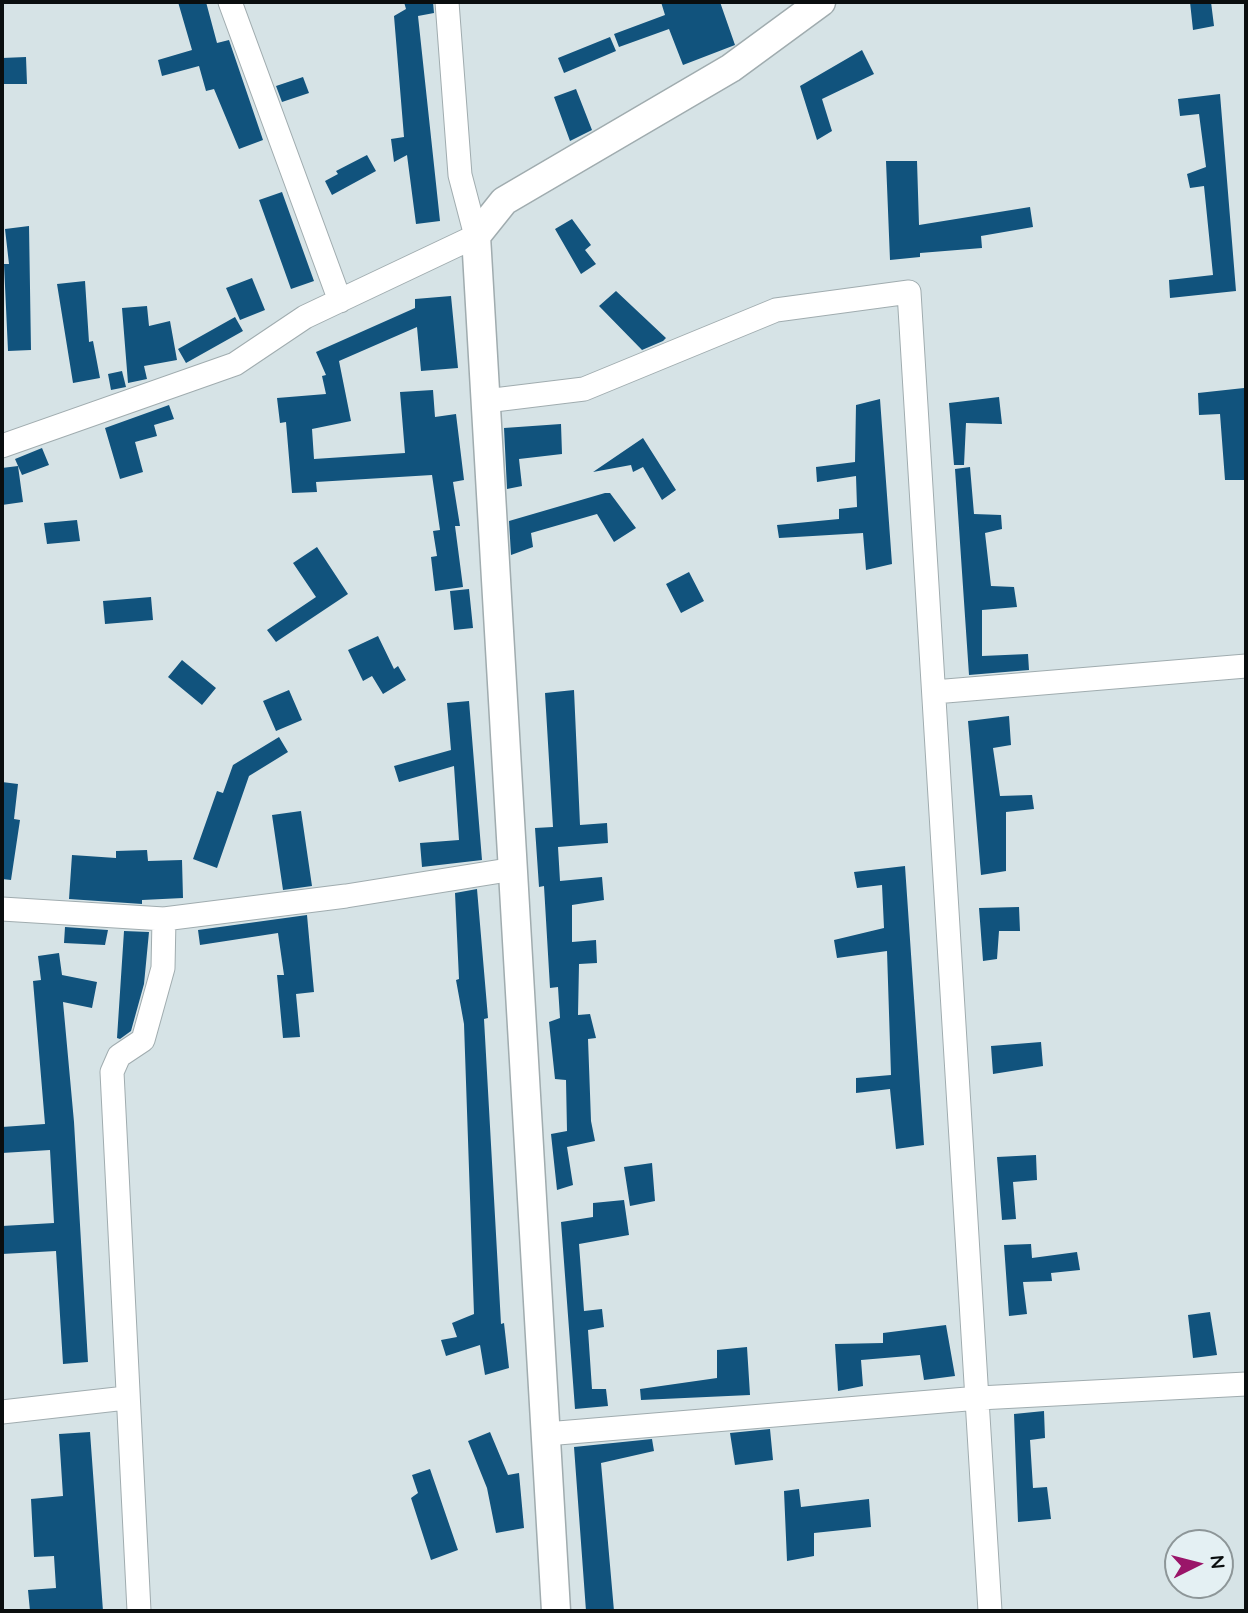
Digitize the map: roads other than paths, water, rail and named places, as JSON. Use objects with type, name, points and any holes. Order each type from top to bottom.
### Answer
[{"type":"street","points":[[230,2],[340,301]]},
{"type":"street","points":[[447,2],[460,175],[476,236],[556,1611]]},
{"type":"street","points":[[2,446],[235,364],[304,317],[476,236],[504,201],[731,68],[821,2]]},
{"type":"street","points":[[486,401],[584,389],[776,310],[909,292],[990,1611]]},
{"type":"street","points":[[934,692],[1246,666]]},
{"type":"street","points":[[2,908],[164,919],[346,897],[514,869]]},
{"type":"street","points":[[139,1611],[111,1072],[118,1056],[143,1040],[163,968],[164,919]]},
{"type":"street","points":[[546,1434],[979,1398],[1246,1384]]},
{"type":"street","points":[[2,1412],[126,1398]]}]
